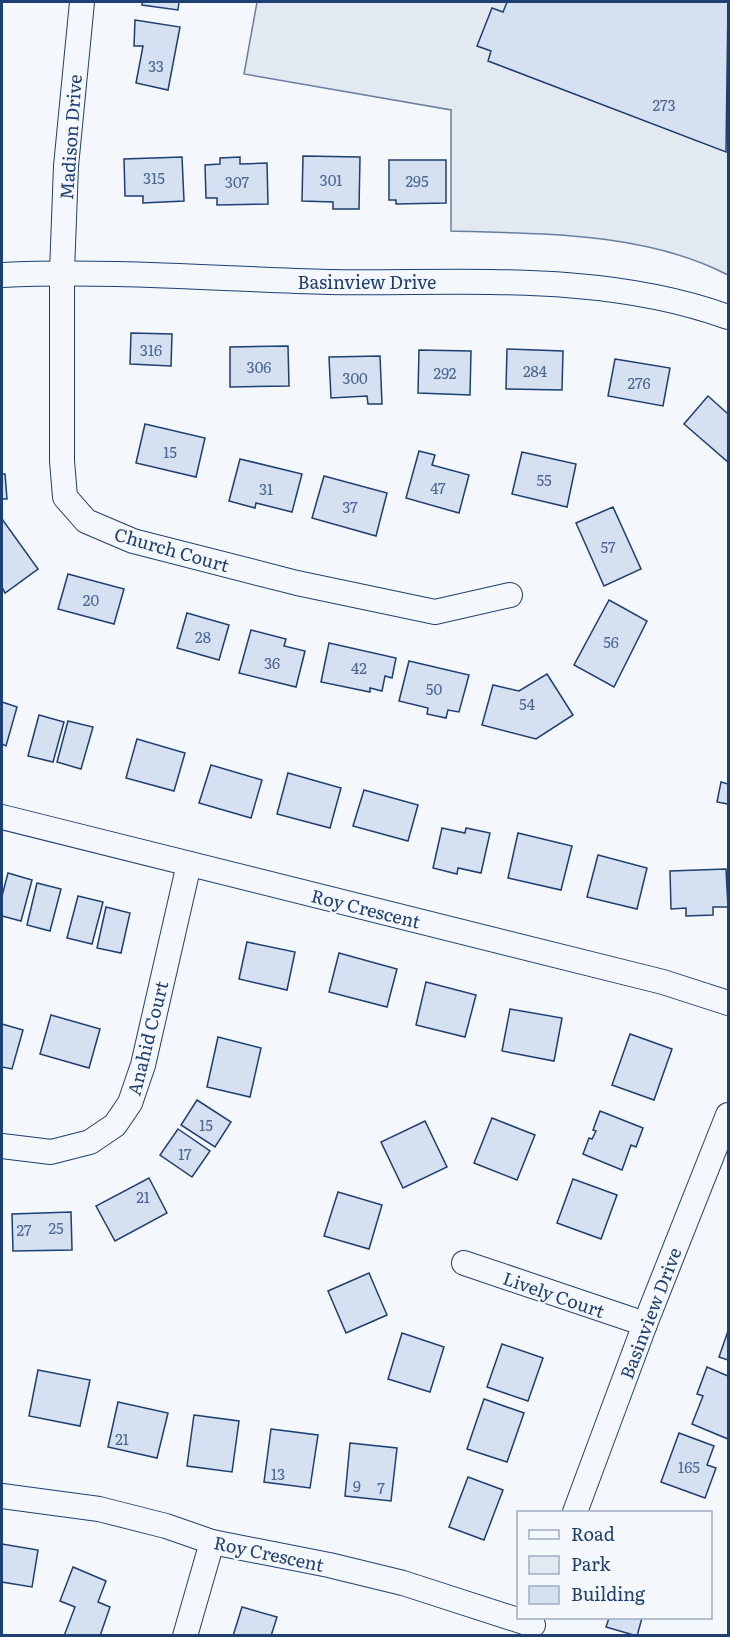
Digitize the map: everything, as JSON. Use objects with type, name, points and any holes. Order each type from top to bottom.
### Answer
[{"type":"street","name":"Madison Drive","points":[[62,272],[66,166],[82,2]]},
{"type":"street","name":"Basinview Drive","points":[[2,275],[62,272],[192,279],[461,281],[568,287],[637,293],[687,302],[729,317]]},
{"type":"street","name":"Church Court","points":[[62,272],[62,461],[65,497],[86,521],[133,541],[297,583],[435,612],[510,595]]},
{"type":"street","name":"Roy Crescent","points":[[2,817],[663,982],[729,1003]]},
{"type":"street","name":"Anahid Court","points":[[2,1146],[51,1152],[90,1142],[115,1125],[130,1103],[143,1065],[189,864]]},
{"type":"street","name":"Basinview Drive","points":[[575,1511],[645,1324],[729,1115]]},
{"type":"street","name":"Lively Court","points":[[464,1263],[645,1324]]},
{"type":"street","name":"Roy Crescent","points":[[2,1496],[99,1509],[166,1526],[212,1542],[329,1565],[403,1583],[533,1626]]},
{"type":"street","points":[[185,1635],[212,1542]]},
{"type":"green space","points":[[257,2],[728,2],[728,275],[663,250],[628,243],[557,235],[451,231],[451,110],[244,74]]},
{"type":"building","points":[[142,2],[179,2],[178,10],[142,5]]},
{"type":"building","points":[[507,2],[728,2],[726,152],[488,61],[491,51],[477,46],[492,8],[503,12]]},
{"type":"building","points":[[135,20],[180,27],[168,90],[136,83],[143,46],[134,46]]},
{"type":"building","points":[[303,156],[360,157],[359,209],[333,209],[333,202],[302,201]]},
{"type":"building","points":[[182,157],[184,201],[143,203],[143,196],[125,196],[124,159]]},
{"type":"building","points":[[240,157],[240,164],[267,163],[268,204],[217,205],[217,198],[206,198],[205,165],[220,164],[220,158]]},
{"type":"building","points":[[389,160],[446,160],[446,203],[396,204],[396,200],[389,200]]},
{"type":"building","points":[[131,333],[172,334],[171,366],[130,364]]},
{"type":"building","points":[[288,346],[289,386],[230,387],[230,347]]},
{"type":"building","points":[[507,349],[563,351],[562,390],[506,389]]},
{"type":"building","points":[[419,350],[471,351],[470,395],[418,393]]},
{"type":"building","points":[[380,356],[382,404],[368,404],[367,396],[331,398],[329,357]]},
{"type":"building","points":[[615,359],[670,368],[663,406],[608,396]]},
{"type":"building","points":[[708,396],[728,414],[728,462],[684,424]]},
{"type":"building","points":[[145,424],[205,438],[196,477],[136,463]]},
{"type":"building","points":[[419,451],[435,455],[432,465],[469,475],[459,513],[406,498]]},
{"type":"building","points":[[522,452],[576,464],[567,507],[512,494]]},
{"type":"building","points":[[240,459],[302,474],[292,512],[256,503],[255,508],[229,501]]},
{"type":"building","points":[[2,474],[5,474],[7,499],[2,499]]},
{"type":"building","points":[[324,476],[387,493],[376,536],[312,518]]},
{"type":"building","points":[[613,507],[641,569],[604,586],[576,523]]},
{"type":"building","points":[[2,519],[38,569],[5,593],[2,587]]},
{"type":"building","points":[[68,574],[124,589],[114,624],[58,609]]},
{"type":"building","points":[[609,600],[647,621],[614,687],[574,665]]},
{"type":"building","points":[[187,613],[229,625],[219,660],[177,648]]},
{"type":"building","points":[[251,630],[286,639],[284,646],[305,651],[296,687],[239,673]]},
{"type":"building","points":[[329,643],[396,658],[392,678],[385,676],[382,691],[370,688],[370,692],[321,682]]},
{"type":"building","points":[[409,661],[469,675],[459,712],[448,710],[446,718],[427,714],[428,708],[399,701]]},
{"type":"building","points":[[547,674],[573,715],[536,739],[482,725],[493,685],[519,691]]},
{"type":"building","points":[[2,702],[17,707],[6,746],[2,744]]},
{"type":"building","points":[[39,715],[64,722],[53,762],[28,756]]},
{"type":"building","points":[[68,721],[93,727],[81,769],[57,762]]},
{"type":"building","points":[[137,739],[185,753],[174,791],[126,778]]},
{"type":"building","points":[[211,765],[262,780],[251,818],[199,803]]},
{"type":"building","points":[[288,773],[341,788],[330,828],[277,814]]},
{"type":"building","points":[[721,782],[728,784],[728,804],[717,802]]},
{"type":"building","points":[[364,790],[418,805],[408,841],[353,826]]},
{"type":"building","points":[[442,828],[465,833],[466,828],[490,833],[481,873],[458,868],[457,874],[433,868]]},
{"type":"building","points":[[518,833],[572,846],[561,890],[508,878]]},
{"type":"building","points":[[598,855],[647,868],[637,909],[587,897]]},
{"type":"building","points":[[726,869],[728,907],[713,907],[713,915],[686,916],[686,908],[671,909],[670,871]]},
{"type":"building","points":[[8,873],[32,880],[21,921],[2,916],[2,896]]},
{"type":"building","points":[[37,883],[61,889],[50,931],[27,925]]},
{"type":"building","points":[[78,896],[103,902],[92,944],[67,938]]},
{"type":"building","points":[[106,907],[130,913],[121,953],[97,948]]},
{"type":"building","points":[[247,942],[295,952],[287,990],[239,979]]},
{"type":"building","points":[[339,953],[397,969],[387,1007],[329,992]]},
{"type":"building","points":[[426,982],[476,995],[465,1037],[416,1025]]},
{"type":"building","points":[[510,1009],[562,1018],[554,1061],[502,1051]]},
{"type":"building","points":[[51,1015],[100,1029],[89,1068],[40,1054]]},
{"type":"building","points":[[2,1024],[23,1030],[12,1069],[2,1067]]},
{"type":"building","points":[[630,1034],[672,1049],[654,1100],[612,1085]]},
{"type":"building","points":[[218,1037],[261,1048],[250,1097],[207,1087]]},
{"type":"building","points":[[197,1100],[231,1122],[215,1147],[181,1125]]},
{"type":"building","points":[[600,1111],[643,1128],[636,1147],[631,1145],[622,1170],[583,1154],[589,1138],[592,1139],[596,1131],[593,1130]]},
{"type":"building","points":[[492,1118],[535,1135],[517,1180],[474,1163]]},
{"type":"building","points":[[425,1121],[447,1167],[403,1188],[381,1142]]},
{"type":"building","points":[[178,1129],[210,1151],[192,1177],[160,1155]]},
{"type":"building","points":[[149,1178],[167,1213],[115,1241],[96,1206]]},
{"type":"building","points":[[573,1179],[617,1195],[601,1239],[557,1223]]},
{"type":"building","points":[[338,1192],[382,1205],[369,1249],[324,1236]]},
{"type":"building","points":[[71,1212],[72,1250],[13,1251],[12,1214]]},
{"type":"building","points":[[369,1273],[387,1315],[346,1333],[328,1291]]},
{"type":"building","points":[[728,1331],[728,1360],[719,1357]]},
{"type":"building","points":[[402,1333],[444,1347],[430,1392],[388,1379]]},
{"type":"building","points":[[502,1344],[543,1358],[528,1401],[487,1387]]},
{"type":"building","points":[[707,1367],[728,1376],[728,1439],[692,1424],[703,1396],[697,1394]]},
{"type":"building","points":[[38,1370],[90,1380],[80,1426],[29,1416]]},
{"type":"building","points":[[484,1399],[524,1413],[507,1462],[467,1449]]},
{"type":"building","points":[[118,1402],[168,1413],[157,1458],[108,1447]]},
{"type":"building","points":[[194,1415],[239,1421],[232,1472],[187,1466]]},
{"type":"building","points":[[271,1429],[318,1435],[310,1488],[264,1482]]},
{"type":"building","points":[[679,1433],[714,1446],[707,1465],[716,1468],[705,1498],[661,1482]]},
{"type":"building","points":[[350,1443],[397,1448],[391,1501],[345,1496]]},
{"type":"building","points":[[468,1477],[503,1490],[484,1540],[449,1527]]},
{"type":"building","points":[[2,1544],[38,1550],[32,1587],[2,1582]]},
{"type":"building","points":[[73,1567],[106,1581],[98,1602],[110,1607],[100,1636],[64,1636],[75,1607],[60,1601]]},
{"type":"building","points":[[242,1607],[277,1617],[271,1636],[233,1636]]},
{"type":"building","points":[[609,1619],[642,1619],[637,1636],[606,1627]]}]
